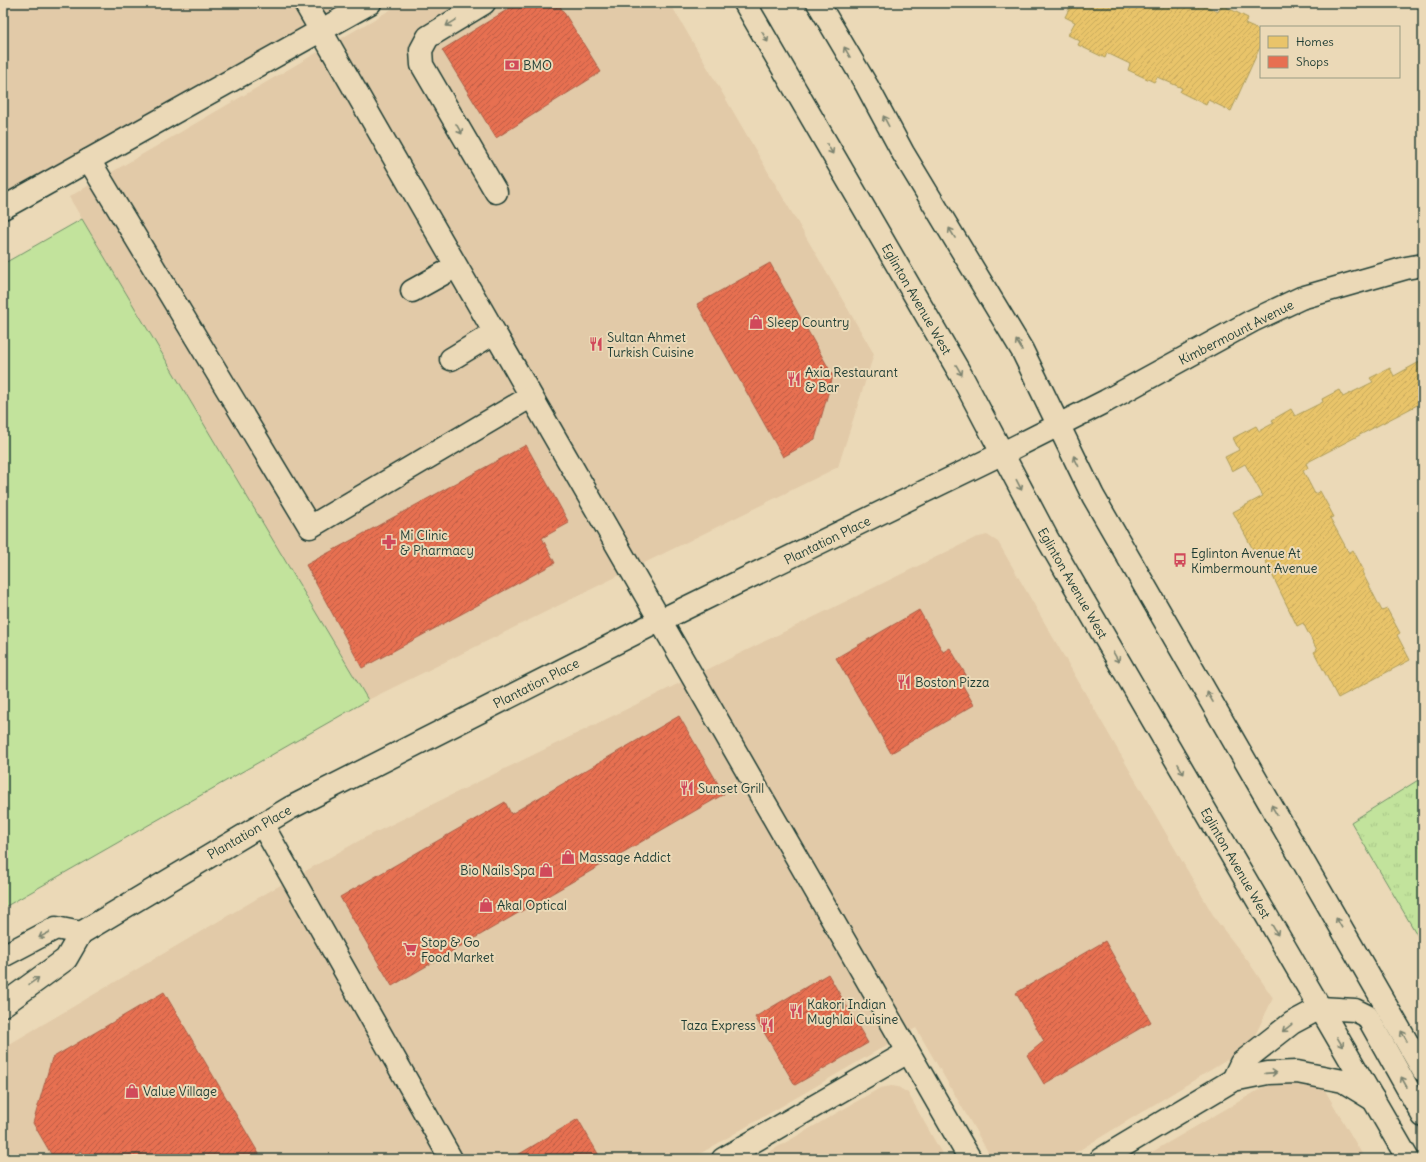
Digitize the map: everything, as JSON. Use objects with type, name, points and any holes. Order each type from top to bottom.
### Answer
[{"type":"main road","points":[[305,3],[320,32],[455,267],[970,1159]]},
{"type":"main road","points":[[5,201],[89,160],[370,3]]},
{"type":"main road","points":[[484,3],[428,37],[421,50],[422,66],[496,192]]},
{"type":"main road","name":"Eglinton Avenue West","points":[[745,3],[961,375],[1047,538],[1408,1159]]},
{"type":"main road","points":[[818,3],[867,86],[903,153],[1022,350],[1093,496],[1423,1070]]},
{"type":"main road","points":[[89,160],[310,527],[530,397]]},
{"type":"main road","name":"Kimbermount Avenue","points":[[1003,454],[1106,401],[1252,321],[1301,298],[1406,268],[1423,265]]},
{"type":"main road","points":[[412,291],[455,267]]},
{"type":"main road","points":[[452,359],[494,333]]},
{"type":"main road","name":"Plantation Place","points":[[3,1005],[66,959],[81,933],[290,808],[659,621],[1003,454]]},
{"type":"main road","points":[[262,824],[451,1159]]},
{"type":"main road","points":[[3,956],[56,928],[81,933]]},
{"type":"main road","points":[[1233,1080],[1241,1063],[1292,1023],[1320,1008],[1355,1010],[1367,1016],[1423,1116]]},
{"type":"main road","points":[[724,1159],[908,1052]]},
{"type":"main road","points":[[1101,1159],[1233,1080],[1268,1073],[1297,1072],[1343,1081],[1374,1100]]},
{"type":"shaded area","points":[[3,3],[349,3],[3,205]]},
{"type":"shaded area","points":[[402,3],[670,3],[874,354],[838,467],[368,700],[69,197]]},
{"type":"shaded area","points":[[987,535],[998,542],[1216,920],[1248,961],[1273,998],[1250,1046],[1065,1159],[992,1159],[916,1028],[691,1159],[3,1159],[3,1049],[13,1042],[270,891],[364,838],[975,538]]},
{"type":"shaded area","points":[[1296,1081],[1323,1087],[1365,1159],[1140,1159],[1262,1088],[1278,1083]]},
{"type":"shaded area","points":[[891,1086],[898,1087],[908,1093],[945,1159],[757,1159],[880,1088]]},
{"type":"green space","points":[[82,219],[368,700],[3,908],[3,264]]},
{"type":"green space","points":[[1423,777],[1423,945],[1351,822]]},
{"type":"building: Homes","points":[[1072,3],[1200,3],[1218,12],[1222,5],[1248,18],[1245,24],[1260,31],[1260,47],[1231,111],[1208,100],[1206,105],[1180,92],[1182,88],[1157,77],[1154,82],[1128,70],[1130,64],[1107,53],[1105,58],[1078,45],[1080,41],[1068,35],[1075,22],[1065,17]]},
{"type":"building: Homes","points":[[1423,360],[1423,402],[1306,463],[1308,468],[1303,471],[1315,494],[1320,491],[1334,517],[1330,518],[1349,553],[1353,550],[1364,571],[1362,572],[1382,611],[1387,609],[1400,633],[1397,635],[1410,660],[1338,698],[1314,652],[1317,650],[1303,623],[1297,626],[1262,554],[1257,557],[1233,512],[1263,496],[1245,464],[1232,471],[1225,457],[1239,450],[1233,438],[1256,426],[1259,431],[1274,423],[1272,420],[1291,409],[1295,416],[1323,402],[1322,399],[1339,390],[1343,397],[1373,382],[1370,378],[1390,368],[1394,376]]},
{"type":"building: Shops","points":[[518,3],[558,3],[601,72],[496,138],[442,50]]},
{"type":"building: Shops","points":[[770,263],[833,376],[815,439],[783,457],[697,304]]},
{"type":"building: Shops","points":[[526,445],[569,523],[542,538],[555,563],[362,668],[306,565]]},
{"type":"building: Shops","points":[[919,610],[943,652],[950,648],[966,675],[959,679],[974,705],[891,753],[836,658]]},
{"type":"building: Shops","points":[[679,716],[724,794],[392,986],[340,897],[505,802],[511,814]]},
{"type":"building: Shops","points":[[1105,941],[1151,1022],[1044,1084],[1027,1055],[1044,1041],[1016,993]]},
{"type":"building: Shops","points":[[828,974],[868,1043],[795,1085],[755,1017]]},
{"type":"building: Shops","name":"Value Village","points":[[164,992],[262,1159],[85,1159],[81,1151],[68,1159],[54,1159],[33,1123],[52,1058]]},
{"type":"building: Shops","points":[[578,1119],[601,1159],[511,1159]]},
{"type":"place","name":"BMO","points":[[512,65]]},
{"type":"place","name":"Sleep Country","points":[[756,322]]},
{"type":"place","name":"Sultan Ahmet Turkish Cuisine","points":[[596,344]]},
{"type":"place","name":"Axia Restaurant & Bar","points":[[794,379]]},
{"type":"place","name":"Mi Clinic & Pharmacy","points":[[389,542]]},
{"type":"place","name":"Eglinton Avenue At Kimbermount Avenue","points":[[1180,560]]},
{"type":"place","name":"Boston Pizza","points":[[904,682]]},
{"type":"place","name":"Sunset Grill","points":[[687,788]]},
{"type":"place","name":"Massage Addict","points":[[568,857]]},
{"type":"place","name":"Bio Nails Spa","points":[[546,870]]},
{"type":"place","name":"Akal Optical","points":[[486,905]]},
{"type":"place","name":"Stop & Go Food Market","points":[[410,949]]},
{"type":"place","name":"Kakori Indian Mughlai Cuisine","points":[[796,1011]]},
{"type":"place","name":"Taza Express","points":[[767,1025]]},
{"type":"place","name":"Value Village","points":[[132,1091]]}]
